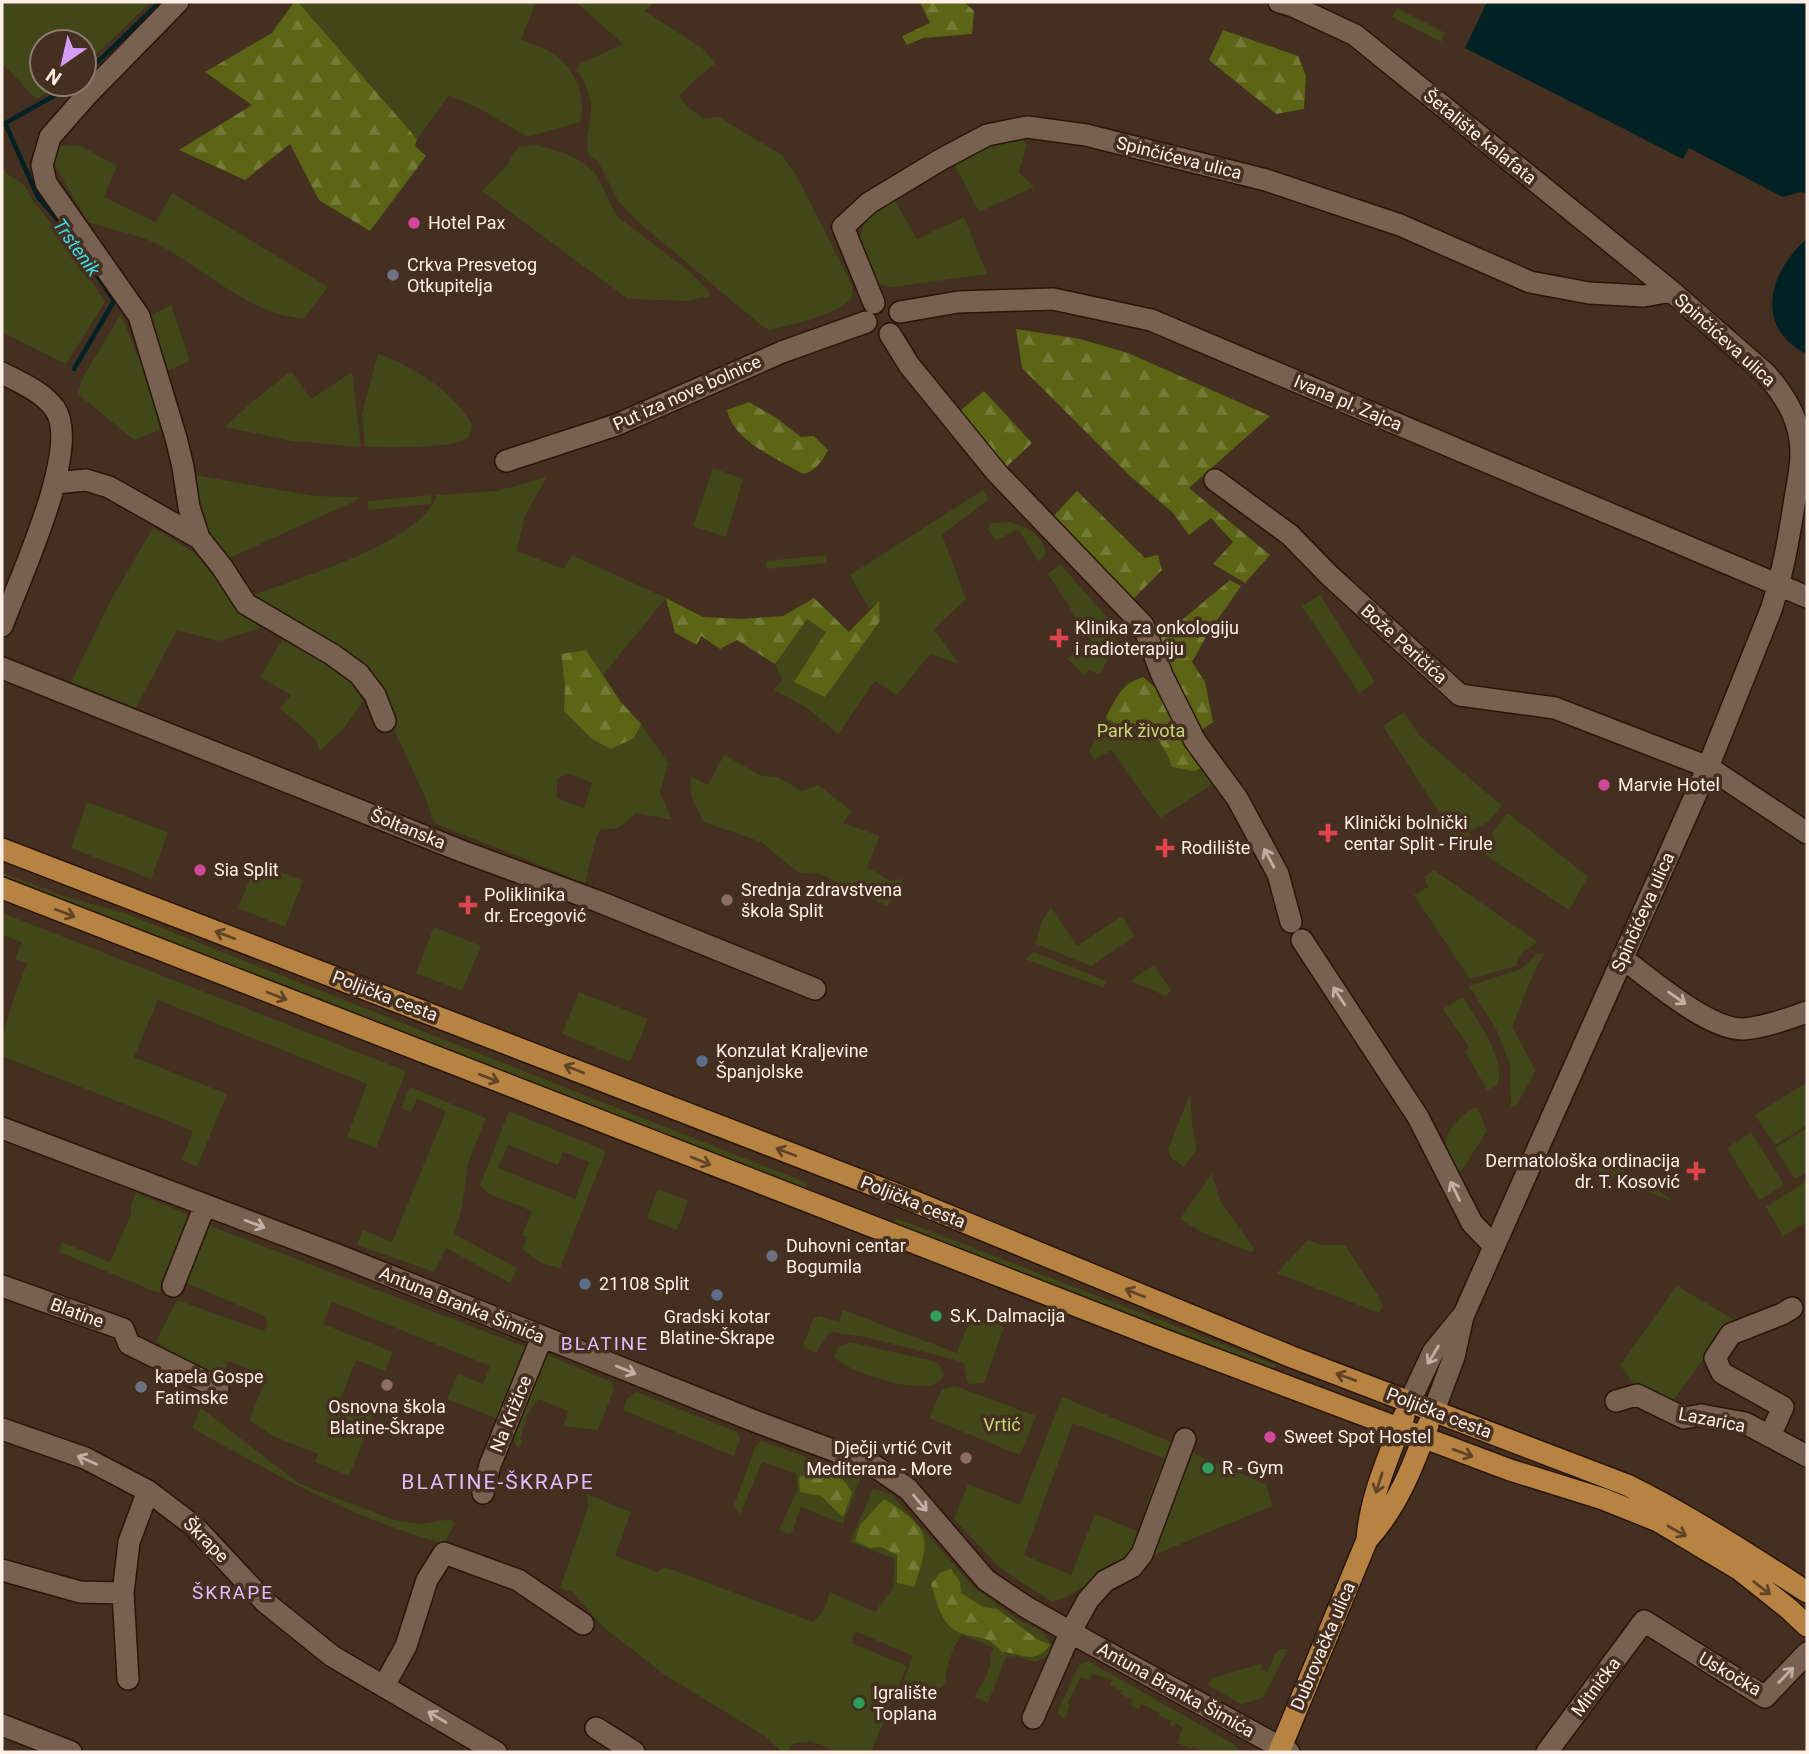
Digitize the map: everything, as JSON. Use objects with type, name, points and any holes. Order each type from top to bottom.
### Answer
[{"type":"main road","name":"Poljička cesta","points":[[2,849],[896,1194],[1292,1357],[1647,1495],[1714,1532],[1807,1592]]},
{"type":"main road","name":"Poljička cesta","points":[[2,888],[830,1211],[1399,1429],[1510,1470],[1603,1499],[1658,1521],[1714,1553],[1765,1589],[1807,1626]]},
{"type":"main road","name":"Dubrovačka ulica","points":[[1283,1751],[1367,1540],[1378,1485],[1410,1401]]},
{"type":"main road","name":"Dubrovačka ulica","points":[[1367,1540],[1382,1522],[1410,1473],[1434,1410]]},
{"type":"street","points":[[178,2],[50,137],[42,166],[46,183],[139,316],[176,438],[189,507],[199,538],[246,604],[333,655],[359,674],[375,695],[385,721]]},
{"type":"street","name":"Šetalište kalafata","points":[[1279,2],[1354,35],[1671,291]]},
{"type":"street","name":"Spinčićeva ulica","points":[[870,313],[843,228],[869,203],[947,156],[987,135],[1027,127],[1086,135],[1266,180],[1400,225],[1530,282],[1589,293],[1644,296],[1671,291],[1766,373],[1779,389],[1795,419],[1800,440],[1800,462],[1779,585],[1767,621],[1708,767],[1464,1314],[1433,1352],[1410,1401]]},
{"type":"street","name":"Ivana pl. Zajca","points":[[900,312],[958,302],[1053,299],[1151,320],[1807,597]]},
{"type":"street","points":[[881,300],[891,302],[900,312],[898,327],[890,334],[875,334],[870,313],[881,300]]},
{"type":"street","name":"Put iza nove bolnice","points":[[506,461],[616,425],[870,313]]},
{"type":"street","points":[[890,334],[909,365],[997,473],[1143,625],[1163,675],[1195,741],[1237,798],[1278,874],[1296,931],[1418,1117],[1472,1223],[1494,1246]]},
{"type":"street","points":[[2,373],[41,393],[57,411],[62,432],[62,452],[55,483],[2,626]]},
{"type":"street","points":[[55,483],[86,480],[109,487],[199,538]]},
{"type":"street","name":"Bože Peričića","points":[[1215,480],[1290,535],[1329,575],[1460,695],[1555,708],[1708,767],[1807,833]]},
{"type":"street","name":"Šoltanska","points":[[2,668],[815,989]]},
{"type":"street","points":[[1622,958],[1709,1021],[1741,1029],[1782,1021],[1807,1012]]},
{"type":"street","name":"Antuna Branka Šimića","points":[[2,1129],[340,1256],[757,1422],[873,1465],[908,1489],[986,1580],[1026,1607],[1283,1751]]},
{"type":"street","points":[[173,1286],[198,1203]]},
{"type":"street","name":"Blatine","points":[[2,1286],[123,1329],[129,1344],[218,1388]]},
{"type":"street","name":"Lazarica","points":[[1770,1436],[1783,1407],[1723,1373],[1715,1358],[1731,1334],[1792,1308]]},
{"type":"street","name":"Dubrovačka ulica","points":[[1434,1410],[1454,1357],[1464,1314]]},
{"type":"street","name":"Na Križice","points":[[483,1493],[490,1465],[542,1337]]},
{"type":"street","name":"Lazarica","points":[[1616,1401],[1637,1395],[1684,1419],[1701,1415],[1745,1423],[1807,1456]]},
{"type":"street","name":"Škrape","points":[[2,1429],[85,1458],[148,1491],[194,1526],[265,1602],[332,1656],[495,1752]]},
{"type":"street","points":[[1033,1718],[1071,1631],[1088,1600],[1105,1581],[1132,1567],[1142,1554],[1185,1439]]},
{"type":"street","points":[[128,1679],[123,1593],[129,1542],[148,1491]]},
{"type":"street","points":[[384,1686],[406,1646],[427,1580],[444,1553],[518,1580],[583,1624]]},
{"type":"street","points":[[2,1570],[79,1592],[123,1593]]},
{"type":"street","name":"Uskočka","points":[[1644,1621],[1765,1697],[1807,1653]]},
{"type":"street","name":"Mitnička","points":[[1547,1752],[1644,1621]]},
{"type":"street","points":[[2,1725],[71,1752]]},
{"type":"street","points":[[596,1728],[634,1752]]},
{"type":"green space","points":[[2,2],[151,2],[98,53],[98,28],[28,28],[28,91],[2,63]]},
{"type":"green space","points":[[294,2],[298,2],[417,139],[415,146],[426,156],[370,231],[319,200],[290,144],[245,180],[179,150],[252,105],[205,72],[272,33]]},
{"type":"green space","points":[[298,2],[536,2],[521,39],[548,51],[567,66],[580,93],[580,122],[528,137],[482,110],[449,95],[417,139]]},
{"type":"green space","points":[[576,2],[654,2],[645,11],[702,48],[716,63],[679,96],[689,108],[704,118],[719,117],[782,155],[796,175],[852,285],[852,296],[847,302],[815,318],[769,330],[636,220],[618,201],[598,161],[588,154],[590,102],[585,84],[576,70],[580,64],[623,44]]},
{"type":"green space","points":[[920,2],[964,2],[974,11],[972,34],[923,38],[907,45],[902,36],[930,23]]},
{"type":"green space","points":[[1397,8],[1445,33],[1441,42],[1392,17]]},
{"type":"green space","points":[[1223,30],[1298,56],[1306,76],[1304,109],[1276,114],[1209,60]]},
{"type":"green space","points":[[1018,133],[1027,145],[1019,172],[1034,187],[979,212],[952,160]]},
{"type":"green space","points":[[536,145],[570,156],[593,171],[618,217],[689,271],[709,291],[710,296],[687,301],[628,299],[482,191],[507,165],[518,147]]},
{"type":"green space","points":[[59,146],[81,146],[117,166],[104,197],[156,222],[172,193],[328,287],[304,318],[285,316],[248,301],[152,242],[88,222],[52,161]]},
{"type":"green space","points":[[2,165],[6,173],[24,185],[33,201],[65,240],[105,302],[66,364],[2,332]]},
{"type":"green space","points":[[894,199],[917,239],[964,217],[987,274],[892,287],[878,284],[865,258],[861,236],[869,216]]},
{"type":"green space","points":[[171,305],[190,361],[164,372],[147,317]]},
{"type":"green space","points":[[121,314],[154,398],[160,430],[134,440],[78,394],[82,379]]},
{"type":"green space","points":[[1016,329],[1080,339],[1128,353],[1270,416],[1189,488],[1270,555],[1245,583],[1213,564],[1233,542],[1211,518],[1189,535],[1172,512],[1129,475],[1022,368]]},
{"type":"green space","points":[[378,354],[418,373],[443,390],[472,424],[468,438],[433,446],[365,447],[362,414]]},
{"type":"green space","points":[[291,371],[311,399],[352,372],[361,447],[292,441],[225,427]]},
{"type":"green space","points":[[984,391],[1032,443],[1002,471],[955,415]]},
{"type":"green space","points":[[749,402],[801,437],[814,436],[828,450],[824,458],[811,471],[803,474],[758,448],[738,431],[727,410]]},
{"type":"green space","points":[[713,468],[743,479],[726,537],[693,526]]},
{"type":"green space","points":[[189,474],[314,496],[359,499],[225,560],[203,522]]},
{"type":"green space","points":[[547,477],[524,517],[517,551],[564,569],[572,555],[666,598],[603,675],[586,650],[561,655],[565,711],[592,739],[634,738],[641,724],[668,763],[660,792],[672,820],[636,813],[618,828],[600,830],[585,883],[434,823],[425,797],[370,677],[248,597],[324,570],[382,544],[407,529],[426,513],[437,495],[497,491]],"holes":[[[568,773],[592,783],[584,808],[557,798],[557,779]]]},
{"type":"green space","points":[[983,490],[989,499],[942,535],[966,599],[934,629],[959,664],[930,654],[897,695],[875,681],[838,734],[807,708],[774,690],[782,680],[775,664],[806,618],[826,632],[826,697],[878,602],[869,609],[850,575]]},
{"type":"green space","points":[[1077,491],[1145,558],[1158,555],[1162,570],[1129,603],[1049,521]]},
{"type":"green space","points":[[431,495],[432,504],[368,510],[368,501]]},
{"type":"green space","points":[[1008,522],[1027,528],[1042,541],[1046,553],[1039,562],[1018,529],[996,541],[988,529],[992,523]]},
{"type":"green space","points":[[153,528],[195,553],[260,628],[219,641],[177,630],[136,708],[71,682],[112,598]]},
{"type":"green space","points":[[826,555],[827,563],[766,569],[766,561]]},
{"type":"green space","points":[[1060,564],[1113,624],[1117,642],[1100,674],[1088,670],[1084,676],[1067,658],[1092,642],[1048,574]]},
{"type":"green space","points":[[1230,580],[1241,586],[1210,630],[1192,662],[1205,682],[1213,722],[1199,732],[1159,639]]},
{"type":"green space","points":[[1320,595],[1375,682],[1359,693],[1302,606]]},
{"type":"green space","points":[[666,598],[703,617],[741,619],[783,616],[814,598],[849,632],[879,601],[880,621],[825,697],[794,682],[826,632],[807,619],[775,664],[737,640],[720,649],[701,636],[697,645],[675,633]]},
{"type":"green space","points":[[283,639],[327,662],[352,682],[363,701],[344,728],[320,751],[315,739],[280,708],[291,695],[260,677]]},
{"type":"green space","points":[[586,650],[621,702],[641,724],[634,738],[611,749],[592,739],[564,711],[565,686],[561,654]]},
{"type":"green space","name":"Park života","points":[[1143,677],[1159,691],[1213,784],[1160,818],[1111,750],[1094,760],[1089,751],[1119,693],[1128,682]]},
{"type":"green space","points":[[1143,677],[1159,691],[1203,767],[1194,771],[1172,767],[1161,744],[1143,726],[1127,730],[1106,717],[1125,688]]},
{"type":"green space","points":[[1404,712],[1419,735],[1502,806],[1488,822],[1468,832],[1481,844],[1489,847],[1494,838],[1492,834],[1508,813],[1588,877],[1569,910],[1453,834],[1383,726]]},
{"type":"green space","points":[[724,755],[762,776],[778,777],[802,791],[818,785],[852,811],[843,823],[880,836],[867,867],[890,881],[903,879],[887,906],[820,874],[799,873],[761,842],[704,822],[691,796],[690,776],[708,785]]},
{"type":"green space","points":[[87,802],[168,832],[151,879],[71,848]]},
{"type":"green space","points":[[257,862],[303,881],[285,927],[238,908]]},
{"type":"green space","points":[[1434,870],[1538,942],[1521,953],[1516,966],[1470,979],[1414,895],[1428,887],[1424,877]]},
{"type":"green space","points":[[2,873],[61,895],[124,913],[807,1183],[804,1190],[2,880]]},
{"type":"green space","points":[[1051,907],[1077,946],[1122,916],[1135,936],[1091,966],[1036,944],[1041,923]]},
{"type":"green space","points":[[2,913],[406,1071],[376,1148],[347,1137],[367,1084],[158,1000],[134,1057],[227,1094],[197,1167],[182,1160],[193,1131],[2,1056],[7,1020],[27,963],[15,959],[22,942],[2,935]]},
{"type":"green space","points":[[434,927],[481,946],[462,991],[416,973]]},
{"type":"green space","points":[[1034,952],[1106,981],[1104,988],[1025,959]]},
{"type":"green space","points":[[1545,952],[1512,1027],[1535,1069],[1516,1106],[1511,1107],[1510,1064],[1496,1029],[1469,986],[1521,969],[1537,954]]},
{"type":"green space","points":[[1154,965],[1171,990],[1166,996],[1130,981]]},
{"type":"green space","points":[[579,992],[648,1019],[630,1062],[562,1034]]},
{"type":"green space","points":[[1463,997],[1495,1053],[1499,1076],[1497,1086],[1487,1090],[1465,1051],[1469,1047],[1443,1009]]},
{"type":"green space","points":[[1807,1082],[1807,1125],[1775,1145],[1755,1115]]},
{"type":"green space","points":[[410,1087],[486,1118],[468,1163],[462,1208],[454,1234],[517,1268],[510,1283],[446,1248],[434,1272],[357,1245],[363,1230],[392,1242],[446,1111],[417,1099],[411,1112],[401,1108]]},
{"type":"green space","points":[[1190,1094],[1197,1150],[1184,1167],[1171,1158],[1168,1149]]},
{"type":"green space","points":[[1477,1107],[1487,1131],[1460,1173],[1448,1155],[1447,1137],[1460,1118]]},
{"type":"green space","points":[[509,1111],[606,1151],[560,1268],[541,1263],[522,1249],[527,1238],[522,1235],[532,1211],[489,1194],[480,1185]],"holes":[[[508,1145],[558,1165],[563,1152],[589,1162],[575,1199],[498,1168]]]},
{"type":"green space","points":[[1807,1128],[1807,1172],[1795,1179],[1775,1148]]},
{"type":"green space","points":[[1751,1132],[1784,1185],[1759,1200],[1727,1148]]},
{"type":"green space","points":[[1575,1148],[1638,1178],[1674,1202],[1570,1160]]},
{"type":"green space","points":[[1212,1173],[1220,1201],[1255,1250],[1250,1252],[1203,1233],[1180,1219]]},
{"type":"green space","points":[[1807,1181],[1807,1222],[1783,1236],[1766,1207]]},
{"type":"green space","points":[[658,1189],[688,1201],[677,1230],[647,1218]]},
{"type":"green space","points":[[136,1193],[189,1215],[159,1293],[59,1252],[62,1242],[110,1262],[131,1214]]},
{"type":"green space","points":[[896,1218],[1276,1365],[1274,1368],[1191,1340],[893,1225]]},
{"type":"green space","points":[[205,1224],[523,1346],[530,1352],[503,1421],[447,1399],[458,1374],[483,1384],[490,1366],[332,1302],[323,1324],[393,1352],[385,1371],[356,1360],[340,1400],[374,1414],[349,1476],[315,1462],[318,1454],[273,1436],[249,1420],[267,1376],[229,1361],[221,1379],[202,1372],[156,1341],[177,1300],[264,1331],[267,1324],[264,1316],[184,1282]]},
{"type":"green space","points":[[1308,1240],[1321,1245],[1345,1245],[1380,1299],[1383,1307],[1379,1313],[1277,1273]]},
{"type":"green space","points":[[1677,1286],[1733,1319],[1669,1406],[1636,1387],[1620,1365]]},
{"type":"green space","points":[[843,1310],[957,1353],[974,1315],[1004,1327],[984,1383],[968,1384],[964,1364],[956,1360],[865,1337],[832,1332],[826,1336],[816,1353],[803,1346],[813,1319],[819,1316],[839,1322]]},
{"type":"green space","points":[[850,1342],[928,1360],[939,1364],[944,1375],[937,1383],[915,1386],[868,1375],[834,1357],[839,1346]]},
{"type":"green space","points":[[548,1355],[611,1382],[614,1389],[598,1430],[564,1426],[568,1411],[538,1399],[528,1413],[519,1449],[511,1437],[542,1358]]},
{"type":"green space","name":"Vrtić","points":[[955,1386],[1036,1416],[1020,1455],[929,1418],[942,1389]]},
{"type":"green space","name":"Blatine","points":[[636,1392],[737,1432],[740,1439],[734,1456],[623,1410],[627,1399]]},
{"type":"green space","points":[[1062,1397],[1179,1445],[1153,1512],[1145,1508],[1164,1458],[1073,1423],[1024,1555],[1071,1575],[1095,1514],[1139,1532],[1134,1546],[1120,1561],[1097,1571],[1086,1585],[1052,1602],[1000,1568],[954,1519],[968,1484],[1020,1505]]},
{"type":"green space","points":[[201,1408],[300,1484],[394,1520],[421,1524],[451,1519],[455,1524],[445,1542],[438,1542],[404,1532],[342,1507],[192,1428]]},
{"type":"green space","points":[[762,1441],[861,1477],[843,1524],[801,1507],[792,1532],[788,1534],[779,1530],[797,1490],[797,1474],[762,1462],[740,1515],[734,1505],[756,1445]]},
{"type":"green space","points":[[1193,1453],[1267,1485],[1272,1506],[1151,1556]]},
{"type":"green space","points":[[817,1467],[838,1476],[852,1493],[843,1517],[821,1496],[800,1492],[799,1478]]},
{"type":"green space","points":[[873,1489],[891,1494],[974,1587],[1017,1619],[1042,1631],[1052,1645],[1047,1657],[1035,1662],[1017,1656],[1006,1657],[988,1703],[974,1697],[991,1664],[989,1662],[993,1647],[962,1635],[953,1649],[944,1685],[938,1690],[918,1681],[914,1688],[903,1682],[913,1656],[855,1631],[852,1643],[907,1666],[871,1752],[839,1752],[811,1741],[792,1744],[788,1752],[782,1752],[765,1736],[665,1675],[602,1626],[573,1592],[560,1588],[588,1507],[587,1494],[631,1512],[615,1556],[657,1572],[665,1567],[813,1622],[824,1610],[830,1592],[875,1612],[893,1588],[895,1559],[850,1542]]},
{"type":"green space","points":[[884,1499],[911,1518],[923,1535],[925,1545],[914,1587],[897,1583],[897,1555],[881,1547],[870,1548],[855,1541],[860,1525]]},
{"type":"green space","points":[[951,1569],[960,1582],[961,1593],[983,1607],[997,1609],[1037,1639],[1050,1645],[1039,1655],[1028,1657],[1002,1652],[986,1639],[965,1635],[952,1628],[940,1611],[931,1584],[941,1572]]},
{"type":"green space","points":[[1288,1649],[1263,1698],[1241,1704],[1208,1685],[1213,1678],[1263,1663],[1261,1669],[1268,1672],[1275,1653]]},
{"type":"green space","points":[[1088,1661],[1234,1744],[1240,1752],[1205,1752],[1177,1743],[1183,1727],[1175,1723],[1173,1727],[1170,1725],[1171,1721],[1159,1716],[1160,1713],[1141,1704],[1139,1709],[1131,1706],[1133,1700],[1110,1685],[1112,1680],[1092,1674],[1089,1680],[1081,1677],[1067,1704],[1070,1705],[1065,1719],[1057,1713],[1079,1665]]},
{"type":"water","points":[[1487,2],[1807,2],[1807,193],[1783,197],[1689,148],[1683,159],[1465,48]]},
{"type":"water","points":[[1807,239],[1807,354],[1790,343],[1779,330],[1773,315],[1772,299],[1783,267]]},
{"type":"waterway","name":"Trstenik","points":[[98,62],[160,2]]},
{"type":"waterway","name":"Trstenik","points":[[2,125],[50,98]]},
{"type":"waterway","name":"Trstenik","points":[[5,123],[38,197],[64,227]]},
{"type":"waterway","name":"Trstenik","points":[[74,369],[114,301],[81,251]]},
{"type":"place","name":"Hotel Pax","points":[[414,223]]},
{"type":"place","name":"Crkva Presvetog Otkupitelja","points":[[393,275]]},
{"type":"place","name":"Klinika za onkologiju i radioterapiju","points":[[1059,638]]},
{"type":"place","name":"Marvie Hotel","points":[[1604,785]]},
{"type":"place","name":"Klinički bolnički centar Split - Firule","points":[[1328,833]]},
{"type":"place","name":"Rodilište","points":[[1165,848]]},
{"type":"place","name":"Sia Split","points":[[200,870]]},
{"type":"place","name":"Srednja zdravstvena škola Split","points":[[727,900]]},
{"type":"place","name":"Poliklinika dr. Ercegović","points":[[468,905]]},
{"type":"place","name":"Konzulat Kraljevine Španjolske","points":[[702,1061]]},
{"type":"place","name":"Dermatološka ordinacija dr. T. Kosović","points":[[1696,1171]]},
{"type":"place","name":"Duhovni centar Bogumila","points":[[772,1256]]},
{"type":"place","name":"21108 Split","points":[[585,1284]]},
{"type":"place","name":"Gradski kotar Blatine-Škrape","points":[[717,1295]]},
{"type":"place","name":"S.K. Dalmacija","points":[[936,1316]]},
{"type":"place","name":"Osnovna škola Blatine-Škrape","points":[[387,1385]]},
{"type":"place","name":"kapela Gospe Fatimske","points":[[141,1387]]},
{"type":"place","name":"Sweet Spot Hostel","points":[[1270,1437]]},
{"type":"place","name":"Dječji vrtić Cvit Mediterana - More","points":[[966,1458]]},
{"type":"place","name":"R - Gym","points":[[1208,1468]]},
{"type":"place","name":"Igralište Toplana","points":[[859,1703]]},
{"type":"district","name":"BLATINE","points":[[605,1343]]},
{"type":"district","name":"BLATINE-ŠKRAPE","points":[[498,1482]]},
{"type":"district","name":"ŠKRAPE","points":[[233,1592]]}]
